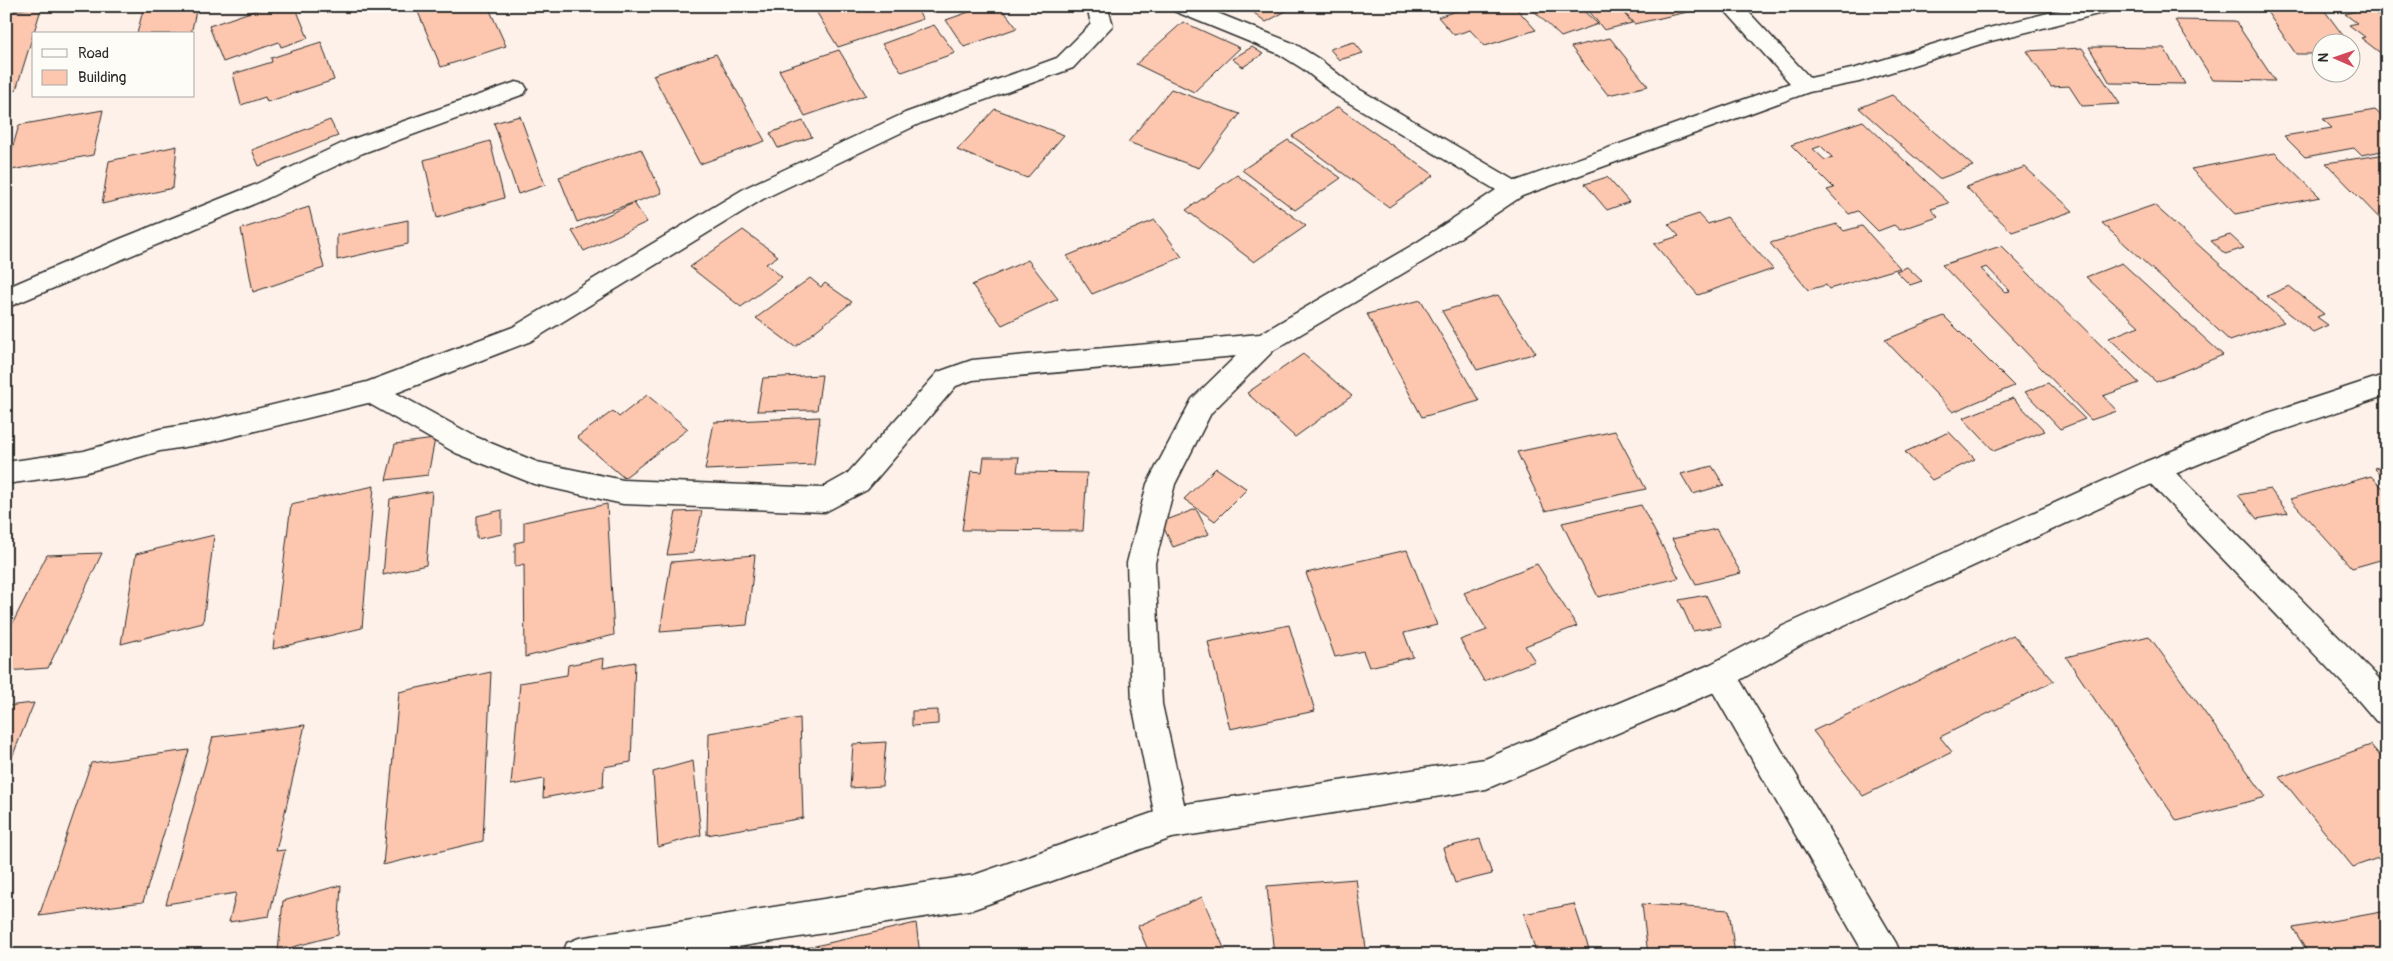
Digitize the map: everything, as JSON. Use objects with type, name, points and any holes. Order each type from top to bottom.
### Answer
[{"type":"street","points":[[6,473],[84,462],[160,440],[203,432],[371,392],[522,334],[755,193],[913,118],[1065,63],[1102,25],[1097,6]]},
{"type":"street","points":[[1182,6],[1286,49],[1311,64],[1344,90],[1514,190]]},
{"type":"street","points":[[1731,6],[1805,86]]},
{"type":"street","points":[[1172,822],[1147,704],[1142,564],[1161,484],[1202,406],[1265,343],[1424,249],[1514,190],[1805,86],[1859,75],[1981,37],[2104,6]]},
{"type":"street","points":[[6,299],[129,245],[260,192],[355,147],[516,89]]},
{"type":"street","points":[[371,392],[466,445],[534,473],[623,492],[825,500],[857,482],[947,379],[972,370],[1265,343]]},
{"type":"street","points":[[579,955],[974,892],[1172,822],[1486,774],[1720,676],[1793,635],[2155,470],[2262,426],[2387,384]]},
{"type":"street","points":[[2155,470],[2364,684],[2387,711]]},
{"type":"street","points":[[1720,676],[1884,955]]},
{"type":"building","points":[[42,6],[34,32],[32,32],[32,38],[16,90],[6,92],[6,12]]},
{"type":"building","points":[[144,6],[197,6],[191,32],[138,32]]},
{"type":"building","points":[[268,6],[295,6],[308,38],[281,47],[279,42],[223,62],[209,26]]},
{"type":"building","points":[[437,6],[488,6],[506,46],[441,67],[418,12]]},
{"type":"building","points":[[836,6],[914,6],[923,19],[838,47],[817,13]]},
{"type":"building","points":[[986,6],[1000,6],[1017,28],[964,47],[946,20]]},
{"type":"building","points":[[1267,6],[1282,6],[1288,10],[1266,22],[1254,13]]},
{"type":"building","points":[[1471,6],[1514,6],[1536,30],[1485,46],[1470,30],[1454,35],[1438,17]]},
{"type":"building","points":[[1529,6],[1578,6],[1598,24],[1561,37]]},
{"type":"building","points":[[1585,6],[1618,6],[1632,23],[1604,30]]},
{"type":"building","points":[[1619,6],[1703,6],[1705,8],[1634,24]]},
{"type":"building","points":[[1929,6],[1947,6],[1949,8],[1932,10]]},
{"type":"building","points":[[2263,6],[2321,6],[2340,32],[2310,32],[2310,54],[2296,54]]},
{"type":"building","points":[[2367,8],[2387,20],[2387,58],[2361,38],[2365,37],[2349,25],[2357,23],[2345,14]]},
{"type":"building","points":[[2175,20],[2235,21],[2275,81],[2213,80]]},
{"type":"building","points":[[1183,22],[1240,48],[1194,92],[1136,64]]},
{"type":"building","points":[[934,25],[955,53],[902,72],[882,44]]},
{"type":"building","points":[[1610,38],[1648,86],[1608,95],[1571,47]]},
{"type":"building","points":[[321,42],[334,80],[267,102],[265,97],[241,105],[233,74],[272,62],[271,58]]},
{"type":"building","points":[[1354,42],[1363,53],[1339,60],[1330,49]]},
{"type":"building","points":[[1252,47],[1263,54],[1243,67],[1232,59]]},
{"type":"building","points":[[2089,47],[2164,48],[2185,84],[2110,83]]},
{"type":"building","points":[[2082,48],[2120,104],[2082,106],[2069,86],[2051,87],[2027,51]]},
{"type":"building","points":[[839,50],[866,95],[805,116],[779,70]]},
{"type":"building","points":[[716,54],[765,141],[700,164],[653,75]]},
{"type":"building","points":[[1171,89],[1240,114],[1199,168],[1128,142]]},
{"type":"building","points":[[1892,95],[1973,166],[1939,179],[1859,108]]},
{"type":"building","points":[[1338,107],[1434,175],[1389,207],[1292,136]]},
{"type":"building","points":[[995,109],[1064,135],[1027,178],[957,150]]},
{"type":"building","points":[[103,110],[93,155],[6,171],[19,125]]},
{"type":"building","points":[[2375,110],[2387,121],[2387,150],[2361,155],[2354,148],[2305,157],[2284,136],[2332,128],[2323,119]]},
{"type":"building","points":[[520,116],[545,185],[518,194],[494,123]]},
{"type":"building","points":[[330,120],[338,136],[259,166],[252,150]]},
{"type":"building","points":[[803,121],[812,137],[778,148],[770,133]]},
{"type":"building","points":[[1863,121],[1949,203],[1931,209],[1938,217],[1900,230],[1894,225],[1878,231],[1858,211],[1849,214],[1827,190],[1834,188],[1791,145]],"holes":[[[1821,146],[1833,158],[1825,160],[1813,149]]]},
{"type":"building","points":[[1288,140],[1341,178],[1295,210],[1242,170]]},
{"type":"building","points":[[490,141],[504,198],[437,218],[424,160]]},
{"type":"building","points":[[177,146],[173,188],[102,204],[109,161]]},
{"type":"building","points":[[641,149],[662,193],[577,222],[559,177]]},
{"type":"building","points":[[2275,153],[2320,197],[2235,214],[2191,169]]},
{"type":"building","points":[[2387,154],[2387,223],[2385,224],[2326,163]]},
{"type":"building","points":[[2025,167],[2073,211],[2012,232],[1966,187]]},
{"type":"building","points":[[1237,175],[1306,226],[1254,262],[1186,210]]},
{"type":"building","points":[[1607,177],[1629,202],[1607,210],[1585,184]]},
{"type":"building","points":[[634,203],[647,222],[584,251],[572,231]]},
{"type":"building","points":[[2154,205],[2284,322],[2230,341],[2102,223]]},
{"type":"building","points":[[309,207],[324,268],[253,292],[241,229]]},
{"type":"building","points":[[1699,214],[1708,224],[1727,217],[1773,269],[1698,295],[1654,244],[1679,236],[1668,224]]},
{"type":"building","points":[[408,220],[408,244],[337,260],[337,235]]},
{"type":"building","points":[[1155,220],[1182,257],[1092,294],[1067,256]]},
{"type":"building","points":[[1837,224],[1844,231],[1862,226],[1900,268],[1829,289],[1826,285],[1808,290],[1770,243]]},
{"type":"building","points":[[743,230],[778,256],[766,264],[782,277],[741,307],[690,267]]},
{"type":"building","points":[[2230,235],[2244,248],[2225,254],[2211,241]]},
{"type":"building","points":[[2001,246],[2139,383],[2103,396],[2117,411],[2091,420],[1942,265]],"holes":[[[1987,267],[2010,291],[2005,292],[1981,269]]]},
{"type":"building","points":[[1028,260],[1058,299],[1002,325],[972,285]]},
{"type":"building","points":[[2122,263],[2223,355],[2156,382],[2109,338],[2139,326],[2086,277]]},
{"type":"building","points":[[1907,267],[1922,281],[1910,285],[1896,271]]},
{"type":"building","points":[[810,278],[821,287],[825,283],[852,302],[795,347],[756,318]]},
{"type":"building","points":[[2289,286],[2324,314],[2317,317],[2328,325],[2313,332],[2267,296]]},
{"type":"building","points":[[1498,295],[1536,353],[1477,370],[1442,311]]},
{"type":"building","points":[[1421,300],[1479,401],[1422,417],[1367,314]]},
{"type":"building","points":[[1944,316],[2014,386],[1953,412],[1885,340]]},
{"type":"building","points":[[1303,354],[1352,396],[1295,437],[1247,393]]},
{"type":"building","points":[[822,375],[817,410],[757,411],[763,378]]},
{"type":"building","points":[[2048,383],[2085,419],[2060,429],[2025,392]]},
{"type":"building","points":[[647,395],[688,429],[624,478],[577,437],[613,411],[619,417]]},
{"type":"building","points":[[2013,398],[2045,431],[1994,451],[1963,418]]},
{"type":"building","points":[[820,417],[814,465],[705,470],[714,422]]},
{"type":"building","points":[[1615,431],[1646,489],[1545,511],[1517,452]]},
{"type":"building","points":[[1949,432],[1975,459],[1932,480],[1905,452]]},
{"type":"building","points":[[435,439],[428,475],[386,480],[395,444]]},
{"type":"building","points":[[984,457],[1019,457],[1017,472],[1087,473],[1083,531],[962,530],[971,471],[982,472]]},
{"type":"building","points":[[2387,465],[2387,481],[2374,468]]},
{"type":"building","points":[[1712,466],[1724,485],[1693,494],[1681,474]]},
{"type":"building","points":[[1216,468],[1247,489],[1215,521],[1184,499]]},
{"type":"building","points":[[2371,476],[2387,492],[2387,558],[2352,568],[2290,499]]},
{"type":"building","points":[[374,486],[362,628],[273,649],[291,504]]},
{"type":"building","points":[[2270,489],[2288,513],[2257,519],[2238,495]]},
{"type":"building","points":[[432,491],[426,565],[383,575],[390,499]]},
{"type":"building","points":[[607,504],[614,635],[525,657],[524,564],[515,567],[515,543],[524,541],[524,522]]},
{"type":"building","points":[[1641,505],[1679,578],[1598,597],[1562,523]]},
{"type":"building","points":[[1196,509],[1209,534],[1173,547],[1161,522]]},
{"type":"building","points":[[502,510],[502,534],[477,539],[477,516]]},
{"type":"building","points":[[702,511],[693,553],[667,555],[676,512]]},
{"type":"building","points":[[1716,529],[1741,573],[1696,584],[1672,539]]},
{"type":"building","points":[[214,535],[203,623],[121,644],[136,554]]},
{"type":"building","points":[[1407,550],[1437,625],[1404,633],[1413,657],[1369,667],[1363,651],[1335,657],[1306,573]]},
{"type":"building","points":[[102,553],[48,668],[6,671],[6,636],[47,555]]},
{"type":"building","points":[[755,555],[747,625],[660,632],[671,562]]},
{"type":"building","points":[[1537,564],[1577,626],[1525,646],[1535,661],[1484,681],[1460,640],[1487,630],[1464,593]]},
{"type":"building","points":[[1706,595],[1721,626],[1693,631],[1679,600]]},
{"type":"building","points":[[1289,625],[1315,711],[1230,729],[1208,642]]},
{"type":"building","points":[[2013,635],[2054,681],[1940,737],[1952,752],[1863,796],[1813,731]]},
{"type":"building","points":[[2149,636],[2266,797],[2177,821],[2066,657]]},
{"type":"building","points":[[604,658],[603,668],[635,662],[631,762],[604,767],[603,787],[543,798],[544,779],[511,785],[520,683],[567,675],[568,665]]},
{"type":"building","points":[[491,672],[483,841],[383,865],[399,692]]},
{"type":"building","points":[[34,703],[6,772],[6,706]]},
{"type":"building","points":[[938,710],[938,724],[912,726],[912,711]]},
{"type":"building","points":[[800,718],[803,818],[707,835],[709,733]]},
{"type":"building","points":[[305,725],[276,851],[285,850],[269,916],[229,922],[236,893],[166,904],[213,737]]},
{"type":"building","points":[[886,742],[882,786],[850,788],[853,744]]},
{"type":"building","points":[[2371,745],[2387,764],[2387,869],[2378,858],[2353,867],[2280,777]]},
{"type":"building","points":[[189,750],[143,902],[39,916],[91,763]]},
{"type":"building","points":[[693,761],[701,835],[658,847],[653,772]]},
{"type":"building","points":[[1480,839],[1492,874],[1455,883],[1443,848]]},
{"type":"building","points":[[1356,879],[1367,955],[1274,955],[1267,886]]},
{"type":"building","points":[[341,885],[338,935],[278,951],[283,901]]},
{"type":"building","points":[[1202,897],[1227,955],[1150,955],[1138,926]]},
{"type":"building","points":[[1574,904],[1591,955],[1537,955],[1524,914]]},
{"type":"building","points":[[1642,904],[1729,910],[1735,955],[1648,955]]},
{"type":"building","points":[[2387,911],[2387,955],[2309,955],[2293,928]]},
{"type":"building","points":[[916,923],[920,955],[802,955],[802,949]]}]
